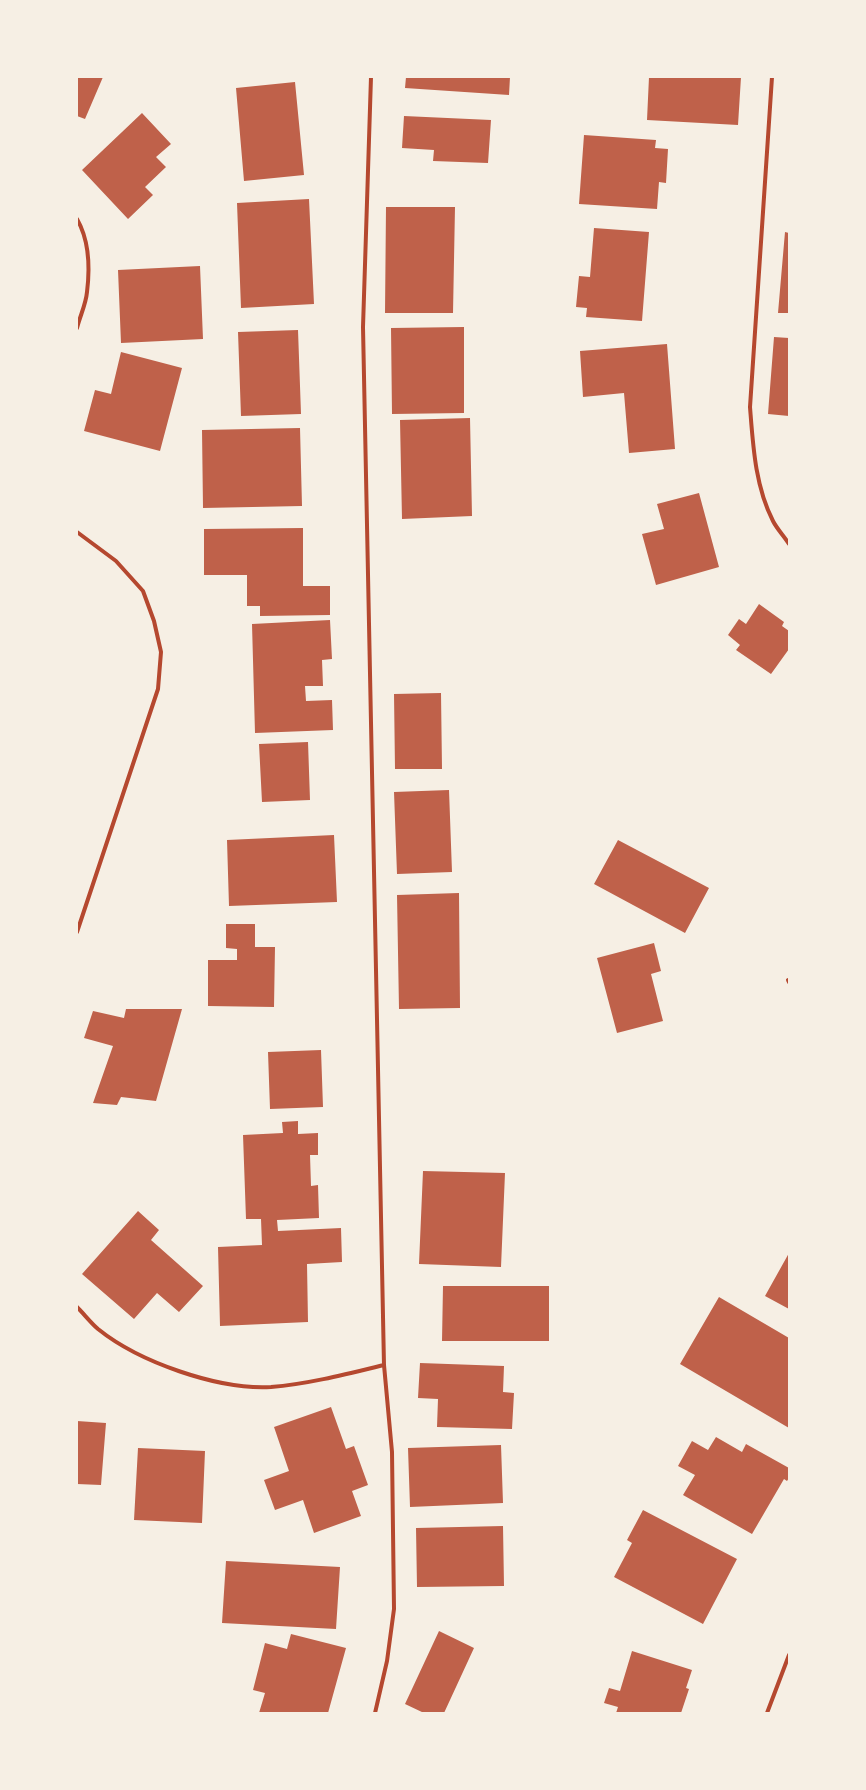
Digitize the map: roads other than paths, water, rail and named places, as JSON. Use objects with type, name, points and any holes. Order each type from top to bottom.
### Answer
[{"type":"street","points":[[371,77],[363,327],[384,1365],[392,1452],[394,1609],[387,1662],[375,1713]]},
{"type":"street","points":[[772,77],[750,407],[754,451],[762,491],[773,521],[789,544]]},
{"type":"street","points":[[77,220],[83,230],[88,258],[87,292],[77,328]]},
{"type":"street","points":[[77,532],[116,561],[142,590],[154,620],[161,652],[158,689],[77,932]]},
{"type":"street","points":[[77,1307],[98,1329],[128,1348],[160,1365],[222,1384],[270,1387],[334,1377],[384,1365]]},
{"type":"street","points":[[767,1713],[789,1655]]}]
